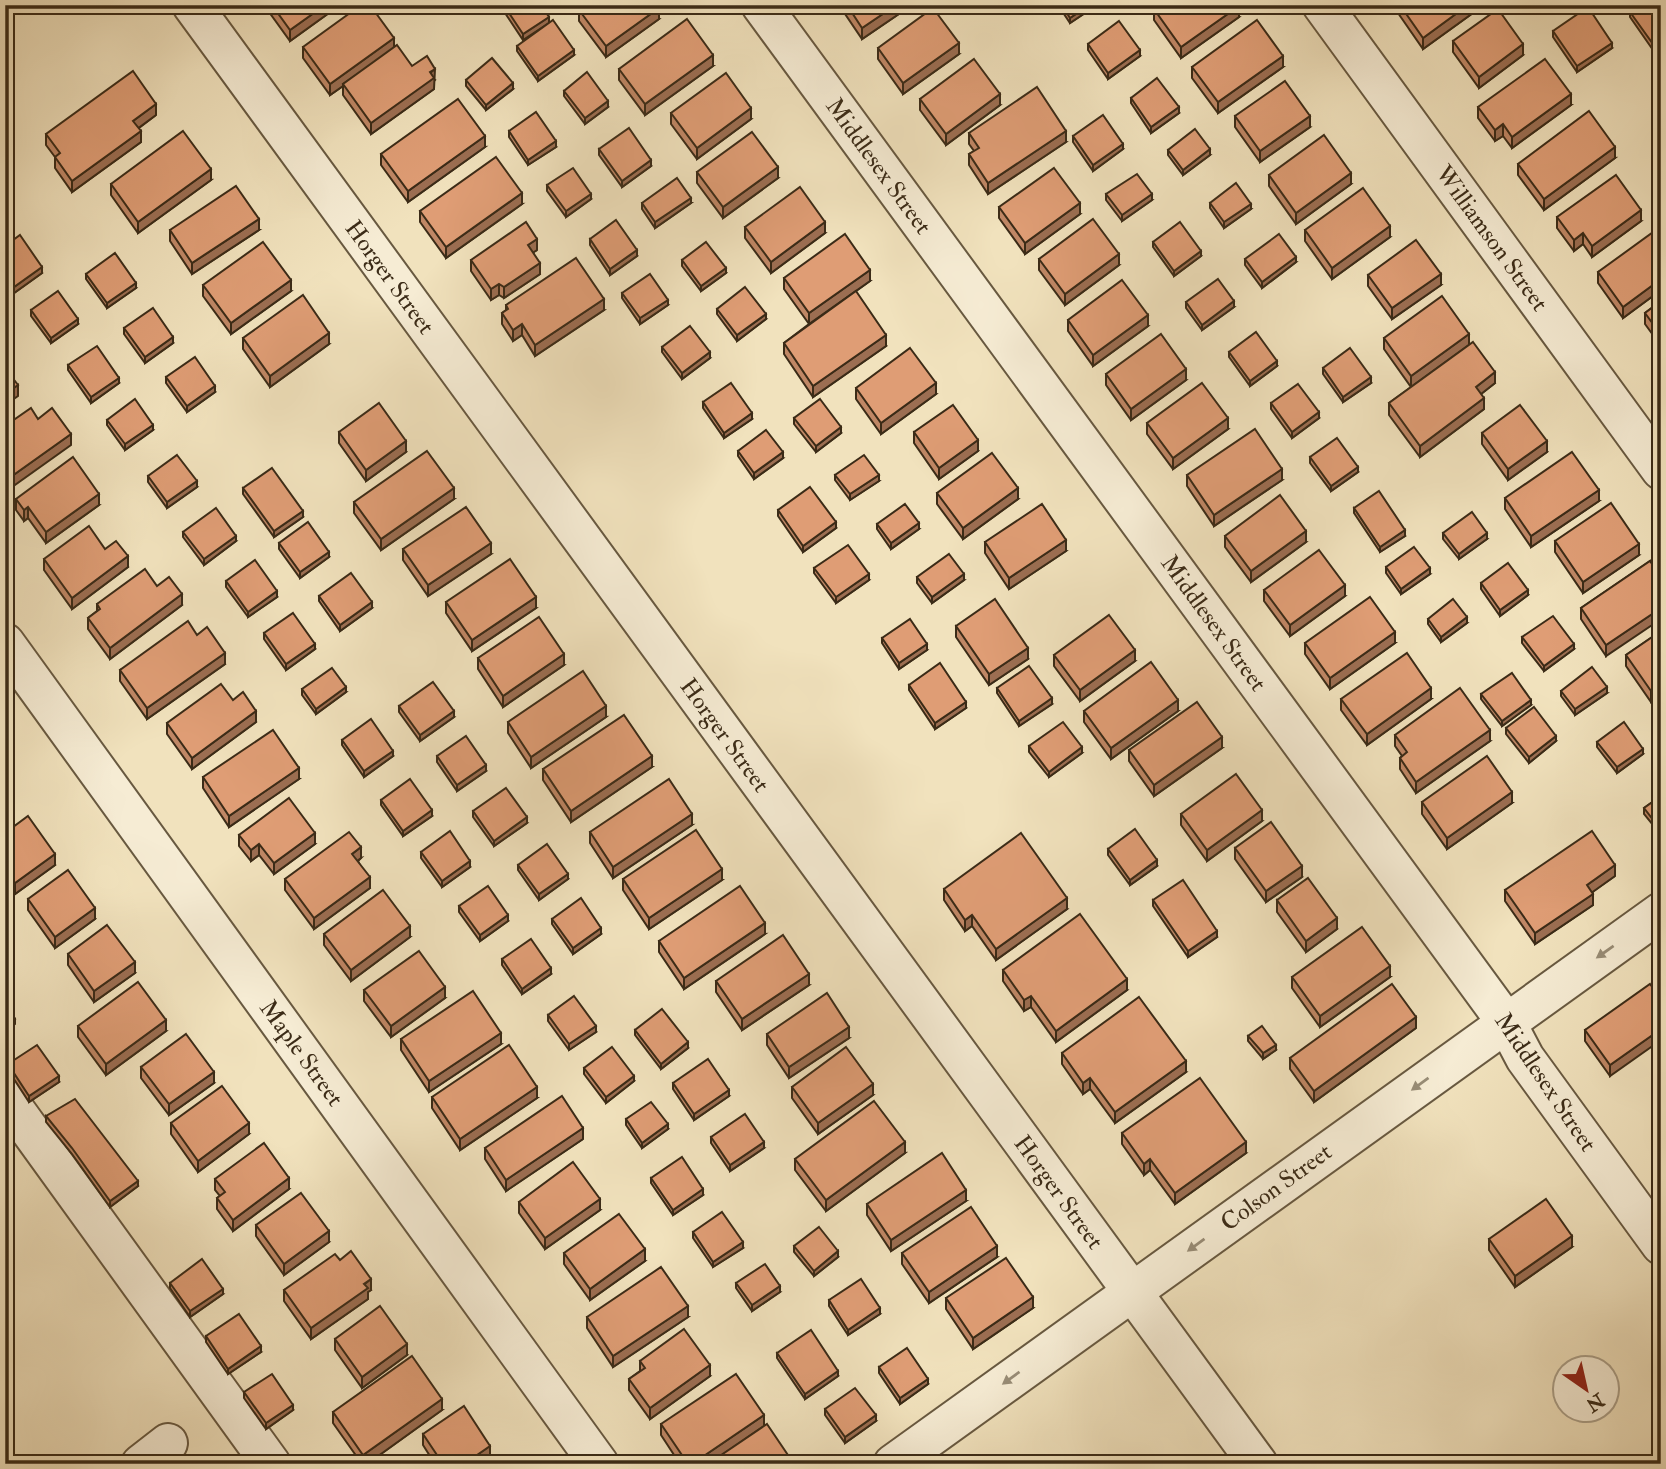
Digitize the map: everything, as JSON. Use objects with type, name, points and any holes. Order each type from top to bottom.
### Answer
[{"type":"street","name":"Horger Street","points":[[192,5],[1258,1464]]},
{"type":"street","name":"Middlesex Street","points":[[761,5],[1506,1022],[1525,1058],[1661,1245]]},
{"type":"street","name":"Williamson Street","points":[[1322,5],[1661,470]]},
{"type":"street","name":"Maple Street","points":[[5,643],[599,1464]]},
{"type":"street","name":"Colson Street","points":[[893,1464],[1661,912]]},
{"type":"street","points":[[5,1096],[271,1464]]},
{"type":"building","points":[[272,5],[325,5],[290,30]]},
{"type":"building","points":[[361,5],[370,5],[394,38],[330,84],[303,47]]},
{"type":"building","points":[[541,5],[549,17],[523,34],[505,7]]},
{"type":"building","points":[[585,5],[657,5],[659,8],[606,46],[579,10]]},
{"type":"building","points":[[847,5],[896,5],[862,28]]},
{"type":"building","points":[[1062,5],[1089,5],[1070,18]]},
{"type":"building","points":[[1160,5],[1239,6],[1181,47],[1154,9]]},
{"type":"building","points":[[1400,5],[1468,5],[1423,38]]},
{"type":"building","points":[[1638,5],[1661,5],[1661,38],[1653,44],[1630,12]]},
{"type":"building","points":[[1588,7],[1612,43],[1577,66],[1553,31]]},
{"type":"building","points":[[933,8],[959,43],[903,83],[878,48]]},
{"type":"building","points":[[1498,9],[1523,44],[1479,77],[1453,41]]},
{"type":"building","points":[[687,19],[713,55],[645,104],[619,69]]},
{"type":"building","points":[[553,20],[574,50],[538,76],[517,46]]},
{"type":"building","points":[[1257,20],[1283,56],[1218,102],[1192,67]]},
{"type":"building","points":[[1119,21],[1140,50],[1108,73],[1088,44]]},
{"type":"building","points":[[397,45],[412,66],[427,56],[435,69],[430,72],[434,78],[371,123],[343,84]]},
{"type":"building","points":[[492,58],[513,83],[486,105],[466,80]]},
{"type":"building","points":[[974,59],[1000,94],[946,134],[920,99]]},
{"type":"building","points":[[1545,59],[1571,94],[1512,137],[1503,124],[1495,130],[1478,107]]},
{"type":"building","points":[[133,71],[156,104],[133,121],[141,131],[72,181],[55,157],[60,153],[46,134]]},
{"type":"building","points":[[587,72],[608,101],[585,118],[564,91]]},
{"type":"building","points":[[726,73],[751,108],[697,148],[671,113]]},
{"type":"building","points":[[1157,78],[1179,107],[1151,127],[1131,98]]},
{"type":"building","points":[[1285,81],[1310,116],[1260,151],[1235,116]]},
{"type":"building","points":[[1037,87],[1066,131],[988,183],[969,154],[979,148],[969,133]]},
{"type":"building","points":[[458,99],[485,136],[408,191],[381,154]]},
{"type":"building","points":[[1589,111],[1615,147],[1544,199],[1518,164]]},
{"type":"building","points":[[536,112],[556,141],[528,160],[509,131]]},
{"type":"building","points":[[1103,115],[1123,144],[1093,165],[1073,136]]},
{"type":"building","points":[[629,128],[651,160],[622,181],[599,149]]},
{"type":"building","points":[[1195,129],[1210,149],[1183,170],[1168,150]]},
{"type":"building","points":[[183,131],[211,169],[138,222],[111,184]]},
{"type":"building","points":[[752,132],[778,167],[723,207],[697,172]]},
{"type":"building","points":[[1324,135],[1351,173],[1296,213],[1269,175]]},
{"type":"building","points":[[496,157],[522,193],[446,247],[420,211]]},
{"type":"building","points":[[573,168],[591,194],[566,211],[547,185]]},
{"type":"building","points":[[1054,168],[1080,203],[1025,243],[999,207]]},
{"type":"building","points":[[1137,174],[1152,194],[1122,215],[1106,194]]},
{"type":"building","points":[[1616,175],[1641,210],[1592,246],[1583,233],[1574,240],[1557,217]]},
{"type":"building","points":[[677,178],[691,198],[655,222],[642,203]]},
{"type":"building","points":[[1236,183],[1251,204],[1224,222],[1210,203]]},
{"type":"building","points":[[236,186],[259,219],[192,263],[170,230]]},
{"type":"building","points":[[800,187],[825,222],[771,262],[745,227]]},
{"type":"building","points":[[1363,188],[1390,226],[1332,268],[1305,230]]},
{"type":"building","points":[[1093,219],[1119,254],[1065,294],[1039,259]]},
{"type":"building","points":[[616,220],[637,250],[610,269],[590,239]]},
{"type":"building","points":[[526,222],[537,239],[528,245],[540,263],[504,287],[499,284],[491,289],[471,260]]},
{"type":"building","points":[[1180,222],[1201,251],[1174,271],[1153,242]]},
{"type":"building","points":[[1656,230],[1661,237],[1661,279],[1623,307],[1598,272]]},
{"type":"building","points":[[845,234],[870,270],[809,313],[784,278]]},
{"type":"building","points":[[1279,234],[1296,257],[1262,282],[1245,259]]},
{"type":"building","points":[[20,235],[42,267],[14,287],[5,274],[5,246]]},
{"type":"building","points":[[1416,240],[1441,274],[1392,308],[1368,275]]},
{"type":"building","points":[[263,242],[291,280],[231,323],[203,285]]},
{"type":"building","points":[[706,242],[726,268],[701,286],[682,260]]},
{"type":"building","points":[[115,253],[136,283],[107,303],[86,274]]},
{"type":"building","points":[[576,258],[604,299],[535,345],[522,324],[513,330],[502,313],[508,309],[506,305]]},
{"type":"building","points":[[650,274],[668,300],[640,318],[622,293]]},
{"type":"building","points":[[1218,279],[1234,301],[1202,325],[1186,302]]},
{"type":"building","points":[[1122,280],[1148,315],[1093,355],[1068,320]]},
{"type":"building","points":[[745,287],[766,314],[737,335],[717,309]]},
{"type":"building","points":[[58,291],[78,319],[51,338],[31,310]]},
{"type":"building","points":[[856,291],[886,335],[813,386],[784,343]]},
{"type":"building","points":[[303,295],[329,333],[270,376],[243,338]]},
{"type":"building","points":[[1442,296],[1469,334],[1411,376],[1384,338]]},
{"type":"building","points":[[1661,301],[1661,335],[1645,313]]},
{"type":"building","points":[[153,308],[173,337],[145,357],[124,328]]},
{"type":"building","points":[[690,326],[710,352],[682,373],[662,347]]},
{"type":"building","points":[[1256,332],[1277,361],[1250,381],[1229,352]]},
{"type":"building","points":[[1161,334],[1186,369],[1131,409],[1106,374]]},
{"type":"building","points":[[1473,342],[1495,372],[1476,387],[1484,398],[1420,446],[1389,403]]},
{"type":"building","points":[[97,346],[119,378],[91,397],[68,365]]},
{"type":"building","points":[[910,348],[936,383],[881,423],[856,388]]},
{"type":"building","points":[[1350,348],[1371,377],[1343,397],[1323,368]]},
{"type":"building","points":[[195,357],[215,386],[187,406],[166,377]]},
{"type":"building","points":[[5,368],[18,385],[5,394]]},
{"type":"building","points":[[731,383],[752,413],[724,433],[703,402]]},
{"type":"building","points":[[1202,383],[1228,418],[1173,458],[1147,423]]},
{"type":"building","points":[[1298,384],[1319,412],[1292,432],[1271,403]]},
{"type":"building","points":[[135,399],[153,425],[125,444],[107,420]]},
{"type":"building","points":[[820,399],[841,427],[816,446],[794,418]]},
{"type":"building","points":[[379,403],[406,441],[366,470],[339,432]]},
{"type":"building","points":[[953,405],[978,440],[939,468],[914,432]]},
{"type":"building","points":[[1520,405],[1547,441],[1508,469],[1482,433]]},
{"type":"building","points":[[31,408],[38,419],[52,408],[71,434],[5,481],[5,426]]},
{"type":"building","points":[[1255,429],[1282,469],[1214,515],[1187,475]]},
{"type":"building","points":[[766,430],[783,452],[754,473],[738,451]]},
{"type":"building","points":[[1337,438],[1358,467],[1331,486],[1310,457]]},
{"type":"building","points":[[427,451],[454,488],[381,539],[354,502]]},
{"type":"building","points":[[1572,452],[1599,490],[1531,536],[1505,498]]},
{"type":"building","points":[[992,453],[1018,488],[963,528],[937,493]]},
{"type":"building","points":[[177,455],[197,481],[167,502],[148,476]]},
{"type":"building","points":[[864,455],[879,475],[850,494],[835,475]]},
{"type":"building","points":[[73,457],[99,494],[46,532],[28,507],[24,510],[16,499]]},
{"type":"building","points":[[272,468],[303,511],[274,531],[243,488]]},
{"type":"building","points":[[810,487],[836,522],[803,546],[778,510]]},
{"type":"building","points":[[1379,491],[1405,530],[1380,547],[1354,508]]},
{"type":"building","points":[[1280,495],[1306,531],[1251,571],[1225,536]]},
{"type":"building","points":[[1611,503],[1639,544],[1583,582],[1555,541]]},
{"type":"building","points":[[905,504],[919,523],[891,543],[877,524]]},
{"type":"building","points":[[1042,504],[1066,540],[1009,578],[985,542]]},
{"type":"building","points":[[466,507],[491,543],[428,585],[403,549]]},
{"type":"building","points":[[216,508],[236,536],[204,559],[183,532]]},
{"type":"building","points":[[1472,512],[1487,533],[1459,554],[1443,533]]},
{"type":"building","points":[[308,522],[329,552],[300,572],[279,543]]},
{"type":"building","points":[[89,526],[105,549],[116,541],[128,556],[72,598],[44,559]]},
{"type":"building","points":[[848,545],[869,574],[836,597],[814,568]]},
{"type":"building","points":[[1414,547],[1430,568],[1401,589],[1386,567]]},
{"type":"building","points":[[1319,550],[1345,585],[1290,625],[1264,590]]},
{"type":"building","points":[[949,554],[964,574],[932,597],[917,577]]},
{"type":"building","points":[[510,559],[536,597],[472,640],[446,602]]},
{"type":"building","points":[[255,560],[277,591],[248,612],[226,581]]},
{"type":"building","points":[[1650,561],[1661,577],[1661,608],[1606,645],[1581,608]]},
{"type":"building","points":[[1508,563],[1528,590],[1500,610],[1481,583]]},
{"type":"building","points":[[145,569],[157,586],[169,577],[182,594],[110,648],[88,618],[100,609],[97,604]]},
{"type":"building","points":[[351,573],[372,602],[340,625],[319,596]]},
{"type":"building","points":[[1370,597],[1395,632],[1330,678],[1305,643]]},
{"type":"building","points":[[995,599],[1028,648],[989,674],[956,626]]},
{"type":"building","points":[[1453,599],[1467,617],[1441,637],[1428,619]]},
{"type":"building","points":[[293,613],[315,644],[286,664],[264,633]]},
{"type":"building","points":[[1109,615],[1135,650],[1080,690],[1054,655]]},
{"type":"building","points":[[1553,616],[1574,644],[1544,666],[1522,637]]},
{"type":"building","points":[[539,617],[564,654],[503,696],[478,658]]},
{"type":"building","points":[[910,619],[927,644],[899,663],[882,638]]},
{"type":"building","points":[[188,621],[197,635],[207,627],[225,653],[147,708],[120,670]]},
{"type":"building","points":[[1661,631],[1661,685],[1651,691],[1626,655]]},
{"type":"building","points":[[1407,653],[1431,688],[1367,734],[1341,699]]},
{"type":"building","points":[[1151,662],[1178,700],[1111,748],[1084,711]]},
{"type":"building","points":[[940,663],[966,702],[935,723],[909,685]]},
{"type":"building","points":[[1029,666],[1052,698],[1019,721],[997,688]]},
{"type":"building","points":[[1592,667],[1607,687],[1575,709],[1561,691]]},
{"type":"building","points":[[332,668],[346,687],[316,709],[302,689]]},
{"type":"building","points":[[583,671],[606,706],[531,757],[508,722]]},
{"type":"building","points":[[1512,673],[1531,700],[1502,721],[1481,694]]},
{"type":"building","points":[[433,682],[454,711],[420,735],[399,706]]},
{"type":"building","points":[[221,684],[233,700],[243,692],[256,711],[192,758],[167,723]]},
{"type":"building","points":[[1460,688],[1490,730],[1416,782],[1400,758],[1407,752],[1395,735]]},
{"type":"building","points":[[1197,702],[1222,737],[1154,785],[1129,750]]},
{"type":"building","points":[[1534,707],[1556,736],[1529,757],[1506,728]]},
{"type":"building","points":[[624,715],[652,756],[571,811],[543,769]]},
{"type":"building","points":[[371,719],[393,751],[364,771],[342,740]]},
{"type":"building","points":[[1063,722],[1082,747],[1049,772],[1029,746]]},
{"type":"building","points":[[1624,722],[1643,749],[1617,767],[1597,742]]},
{"type":"building","points":[[273,730],[299,768],[229,816],[203,777]]},
{"type":"building","points":[[466,736],[486,765],[457,785],[437,756]]},
{"type":"building","points":[[1487,756],[1512,792],[1447,838],[1422,802]]},
{"type":"building","points":[[1236,774],[1262,810],[1207,850],[1181,814]]},
{"type":"building","points":[[410,779],[432,810],[403,831],[381,800]]},
{"type":"building","points":[[669,779],[692,814],[613,867],[590,832]]},
{"type":"building","points":[[506,788],[527,817],[494,841],[473,811]]},
{"type":"building","points":[[1661,796],[1661,830],[1644,808]]},
{"type":"building","points":[[289,798],[315,833],[274,863],[259,844],[251,850],[239,835]]},
{"type":"building","points":[[28,816],[55,854],[15,883],[5,869],[5,833]]},
{"type":"building","points":[[1271,822],[1302,866],[1266,891],[1235,848]]},
{"type":"building","points":[[1135,829],[1157,860],[1130,880],[1108,849]]},
{"type":"building","points":[[696,830],[722,869],[649,918],[623,879]]},
{"type":"building","points":[[450,831],[470,861],[442,881],[421,852]]},
{"type":"building","points":[[1592,831],[1615,865],[1587,885],[1593,894],[1535,933],[1505,890]]},
{"type":"building","points":[[349,832],[361,847],[352,854],[370,877],[314,918],[285,879]]},
{"type":"building","points":[[1021,833],[1067,898],[996,949],[972,915],[965,920],[944,889]]},
{"type":"building","points":[[547,844],[568,874],[539,894],[518,865]]},
{"type":"building","points":[[68,870],[95,908],[55,937],[28,899]]},
{"type":"building","points":[[1308,878],[1337,918],[1306,941],[1277,900]]},
{"type":"building","points":[[1183,880],[1217,931],[1188,951],[1153,900]]},
{"type":"building","points":[[488,886],[508,915],[480,935],[459,906]]},
{"type":"building","points":[[740,886],[765,923],[684,978],[659,941]]},
{"type":"building","points":[[383,890],[410,926],[351,970],[324,934]]},
{"type":"building","points":[[581,898],[601,928],[573,948],[552,919]]},
{"type":"building","points":[[1080,914],[1127,979],[1056,1031],[1031,996],[1024,1000],[1003,970]]},
{"type":"building","points":[[107,925],[135,962],[94,991],[68,954]]},
{"type":"building","points":[[1362,927],[1390,966],[1320,1016],[1292,977]]},
{"type":"building","points":[[783,935],[809,974],[742,1019],[716,981]]},
{"type":"building","points":[[531,939],[551,968],[522,989],[502,959]]},
{"type":"building","points":[[419,951],[445,987],[391,1026],[364,990]]},
{"type":"building","points":[[138,982],[166,1020],[106,1064],[78,1026]]},
{"type":"building","points":[[1392,984],[1416,1017],[1314,1091],[1290,1058]]},
{"type":"building","points":[[1650,984],[1661,999],[1661,1029],[1610,1065],[1585,1030]]},
{"type":"building","points":[[473,991],[501,1033],[429,1081],[401,1039]]},
{"type":"building","points":[[827,993],[849,1027],[789,1067],[767,1034]]},
{"type":"building","points":[[574,996],[596,1026],[569,1044],[548,1015]]},
{"type":"building","points":[[1139,997],[1186,1061],[1115,1112],[1090,1078],[1083,1083],[1062,1053]]},
{"type":"building","points":[[5,1005],[15,1019],[5,1025]]},
{"type":"building","points":[[662,1009],[688,1042],[661,1064],[635,1030]]},
{"type":"building","points":[[1262,1026],[1276,1045],[1263,1053],[1248,1036]]},
{"type":"building","points":[[186,1034],[214,1072],[169,1104],[141,1067]]},
{"type":"building","points":[[37,1045],[59,1076],[29,1096],[8,1064]]},
{"type":"building","points":[[509,1045],[537,1087],[460,1139],[432,1097]]},
{"type":"building","points":[[612,1047],[634,1076],[606,1097],[584,1068]]},
{"type":"building","points":[[846,1047],[873,1084],[818,1123],[792,1087]]},
{"type":"building","points":[[708,1059],[729,1090],[694,1114],[673,1083]]},
{"type":"building","points":[[1200,1078],[1246,1142],[1175,1193],[1150,1159],[1144,1164],[1122,1133]]},
{"type":"building","points":[[222,1086],[249,1123],[198,1161],[171,1123]]},
{"type":"building","points":[[562,1096],[583,1128],[506,1180],[485,1148]]},
{"type":"building","points":[[75,1099],[138,1181],[110,1201],[46,1116]]},
{"type":"building","points":[[874,1101],[905,1142],[826,1200],[795,1159]]},
{"type":"building","points":[[651,1102],[668,1124],[642,1143],[626,1119]]},
{"type":"building","points":[[745,1114],[764,1142],[730,1165],[711,1137]]},
{"type":"building","points":[[264,1143],[289,1178],[233,1220],[217,1198],[225,1192],[215,1179]]},
{"type":"building","points":[[942,1153],[966,1190],[891,1240],[867,1204]]},
{"type":"building","points":[[682,1157],[703,1189],[673,1210],[651,1178]]},
{"type":"building","points":[[573,1162],[600,1199],[545,1238],[519,1202]]},
{"type":"building","points":[[301,1193],[329,1231],[284,1264],[256,1225]]},
{"type":"building","points":[[1546,1199],[1572,1236],[1515,1276],[1489,1239]]},
{"type":"building","points":[[971,1207],[997,1246],[929,1292],[902,1253]]},
{"type":"building","points":[[722,1212],[743,1242],[713,1262],[693,1232]]},
{"type":"building","points":[[619,1214],[645,1249],[590,1289],[564,1253]]},
{"type":"building","points":[[819,1227],[838,1251],[814,1271],[794,1246]]},
{"type":"building","points":[[351,1251],[371,1279],[364,1284],[368,1288],[311,1328],[284,1290],[335,1254],[340,1260]]},
{"type":"building","points":[[1006,1258],[1033,1297],[973,1338],[946,1298]]},
{"type":"building","points":[[202,1259],[223,1289],[190,1311],[170,1283]]},
{"type":"building","points":[[765,1264],[780,1286],[752,1305],[736,1283]]},
{"type":"building","points":[[661,1267],[688,1306],[613,1356],[587,1317]]},
{"type":"building","points":[[861,1279],[880,1308],[848,1330],[829,1300]]},
{"type":"building","points":[[380,1306],[407,1344],[362,1377],[335,1339]]},
{"type":"building","points":[[239,1314],[261,1346],[228,1369],[206,1336]]},
{"type":"building","points":[[684,1329],[710,1365],[650,1408],[629,1379],[645,1368],[640,1361]]},
{"type":"building","points":[[811,1330],[838,1371],[805,1394],[777,1353]]},
{"type":"building","points":[[907,1348],[928,1379],[900,1398],[879,1367]]},
{"type":"building","points":[[412,1356],[442,1399],[363,1455],[333,1412]]},
{"type":"building","points":[[272,1374],[293,1405],[266,1423],[244,1392]]},
{"type":"building","points":[[736,1374],[764,1415],[692,1464],[688,1464],[661,1424]]},
{"type":"building","points":[[855,1388],[876,1415],[845,1437],[825,1409]]},
{"type":"building","points":[[464,1406],[490,1446],[464,1464],[443,1464],[423,1434]]},
{"type":"building","points":[[767,1424],[794,1464],[708,1464]]}]
